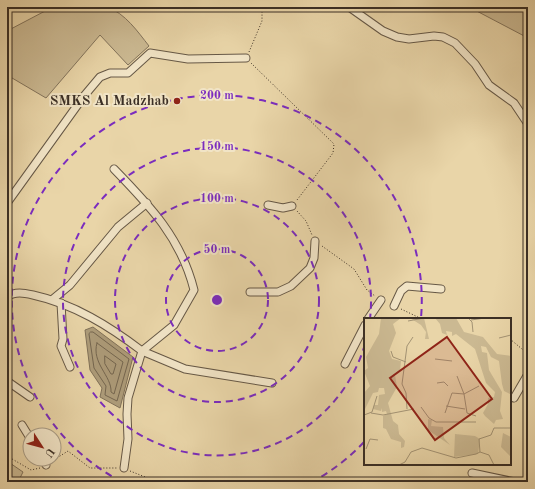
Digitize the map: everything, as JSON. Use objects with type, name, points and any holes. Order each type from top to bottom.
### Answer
[{"type":"lane","points":[[349,7],[383,31],[397,37],[409,39],[434,36],[443,37],[455,43],[476,64],[489,85],[514,103],[528,124]]},
{"type":"lane","points":[[7,203],[84,96],[100,77],[110,73],[128,73],[150,53],[194,60],[246,58]]},
{"type":"lane","points":[[114,169],[147,203],[167,227],[189,269],[194,290],[174,325],[142,351],[128,398],[128,438],[124,468]]},
{"type":"lane","points":[[53,299],[70,285],[118,227],[147,203]]},
{"type":"lane","points":[[268,205],[283,208],[292,206]]},
{"type":"lane","points":[[250,292],[278,292],[291,286],[310,268],[314,258],[315,241]]},
{"type":"lane","points":[[394,306],[401,291],[407,286],[441,289]]},
{"type":"lane","points":[[7,298],[10,295],[20,293],[53,299],[114,330],[142,351],[185,369],[272,383]]},
{"type":"lane","points":[[369,318],[381,300]]},
{"type":"lane","points":[[62,303],[63,339],[61,346],[70,367]]},
{"type":"lane","points":[[345,364],[364,327]]},
{"type":"lane","points":[[514,398],[528,374]]},
{"type":"lane","points":[[7,381],[30,398]]},
{"type":"lane","points":[[472,472],[514,482]]},
{"type":"path","points":[[262,7],[262,21],[246,58],[334,144],[333,153],[292,206],[306,221],[315,241],[354,269],[367,290],[381,300]]},
{"type":"path","points":[[394,306],[420,318]]},
{"type":"path","points":[[511,340],[528,354]]},
{"type":"path","points":[[62,454],[68,451],[90,468],[124,468],[158,482]]},
{"type":"path","points":[[7,456],[22,465]]},
{"type":"path","points":[[26,467],[31,470],[35,470],[38,467]]},
{"type":"shaded area","points":[[60,7],[107,7],[114,10],[131,24],[149,46],[128,65],[100,35],[46,98],[7,75],[7,31],[47,10]]},
{"type":"shaded area","points":[[469,7],[528,7],[528,38]]},
{"type":"shaded area","points":[[7,461],[23,472],[18,482],[7,482]]},
{"type":"water","points":[[93,327],[133,357],[120,408],[100,397],[102,388],[90,370],[85,330]]},
{"type":"place","name":"SMKS Al Madzhab","points":[[177,101]]}]
